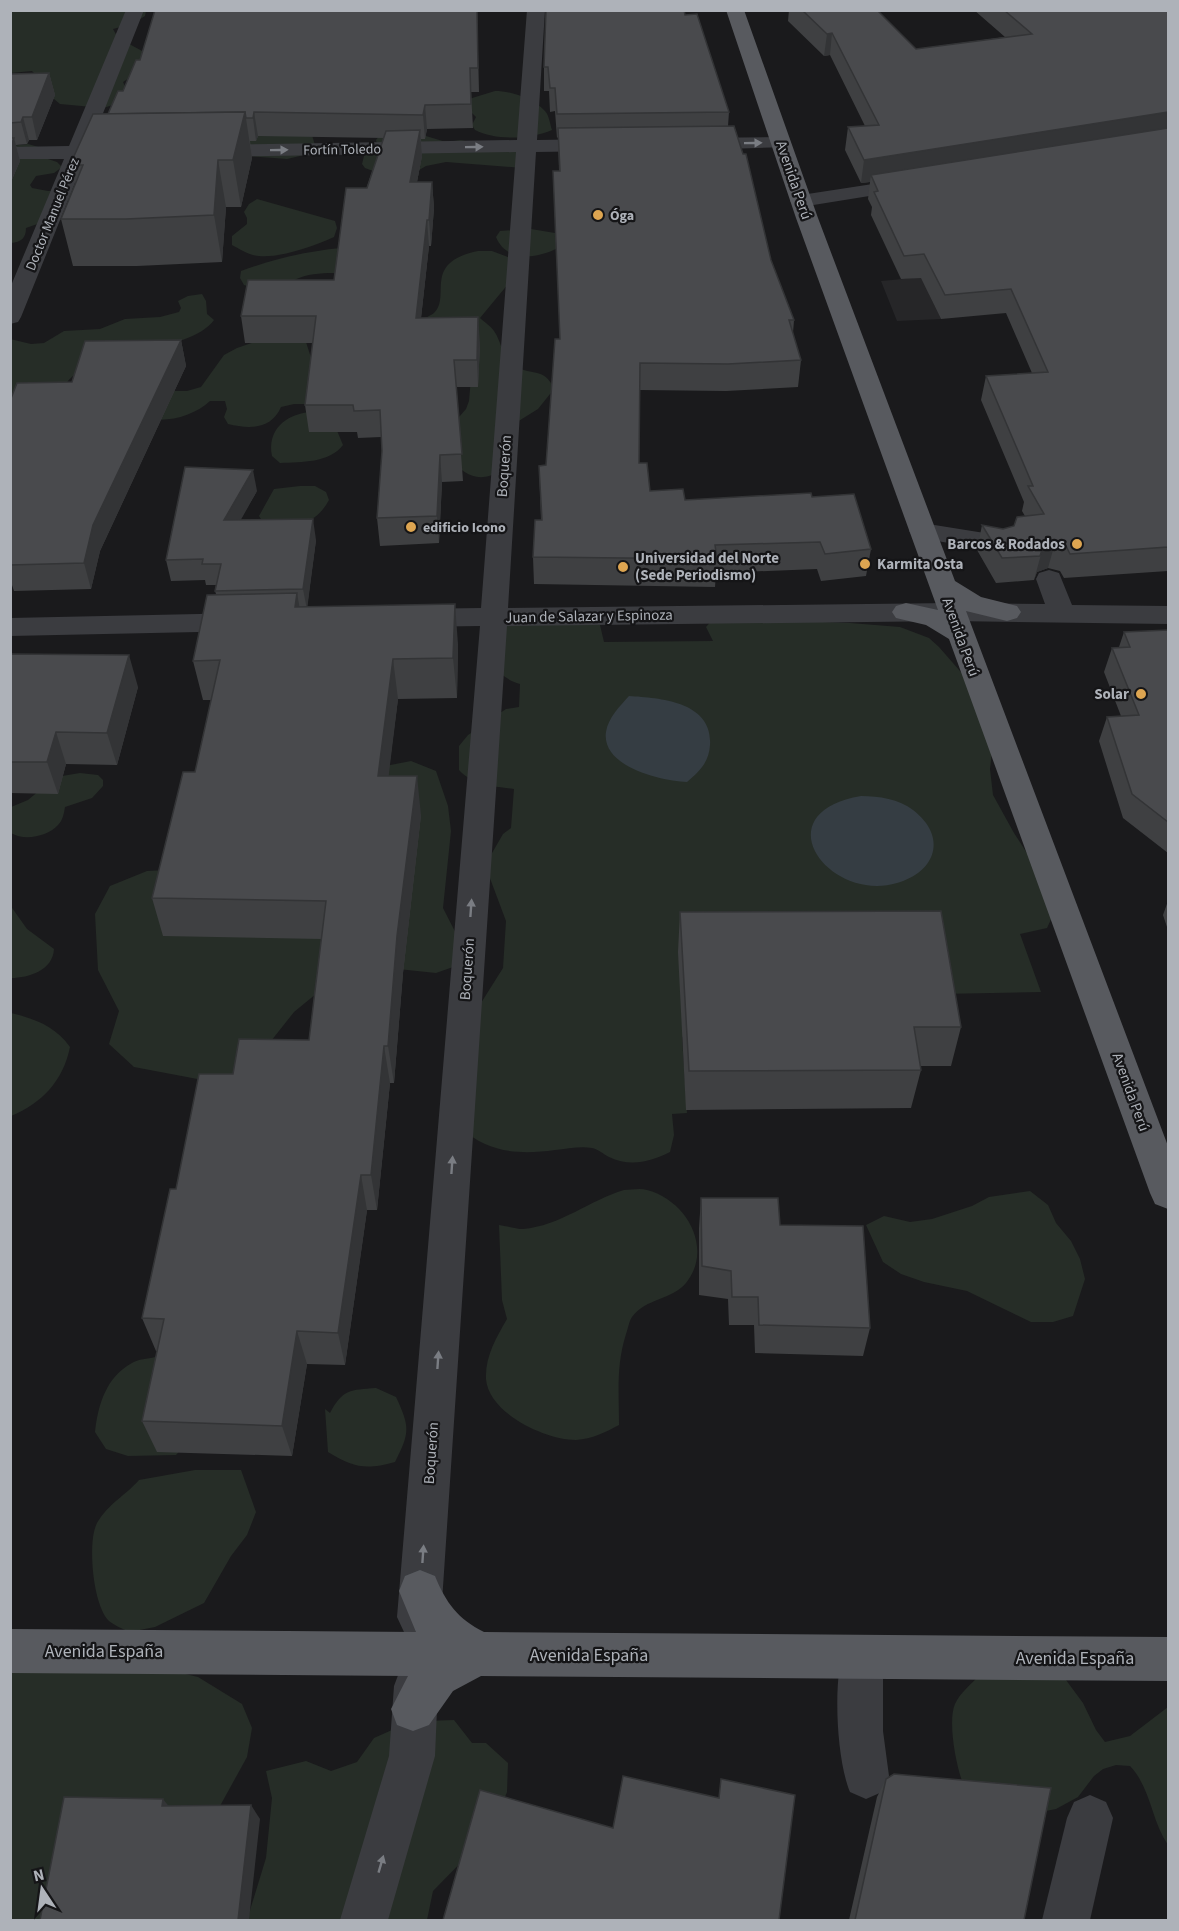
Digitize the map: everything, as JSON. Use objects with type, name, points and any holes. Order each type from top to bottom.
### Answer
[{"type":"main road","name":"Avenida Perú","points":[[735,10],[801,201],[1168,1193]]},
{"type":"main road","points":[[906,612],[934,603],[941,583]]},
{"type":"main road","points":[[941,583],[952,595],[963,601],[986,609],[1007,612]]},
{"type":"main road","points":[[906,612],[940,619],[952,625],[957,624]]},
{"type":"main road","points":[[420,1591],[436,1627],[458,1643],[482,1654]]},
{"type":"main road","name":"Avenida España","points":[[10,1651],[1168,1659]]},
{"type":"main road","points":[[413,1709],[431,1679],[453,1665],[482,1654]]},
{"type":"street","name":"Doctor Manuel Pérez","points":[[10,317],[135,10]]},
{"type":"street","name":"Boquerón","points":[[364,1920],[412,1756],[413,1709],[419,1654],[420,1591],[494,618],[536,10]]},
{"type":"street","points":[[681,144],[781,143]]},
{"type":"street","name":"Fortín Toledo","points":[[185,151],[621,145]]},
{"type":"street","points":[[10,153],[137,152]]},
{"type":"street","points":[[801,201],[927,181]]},
{"type":"street","points":[[922,531],[997,543]]},
{"type":"street","points":[[1049,579],[1062,614]]},
{"type":"street","name":"Juan de Salazar y Espinoza","points":[[389,619],[906,612]]},
{"type":"street","points":[[957,624],[1007,612],[1168,615]]},
{"type":"street","points":[[10,627],[271,621]]},
{"type":"street","points":[[861,1657],[861,1731],[866,1776]]},
{"type":"street","points":[[1066,1920],[1090,1818]]},
{"type":"shaded area","points":[[10,11],[146,11],[145,16],[132,24],[113,29],[118,38],[144,52],[138,72],[123,82],[127,91],[123,102],[103,108],[60,104],[41,88],[40,79],[32,71],[11,73]]},
{"type":"shaded area","points":[[495,91],[515,94],[540,106],[548,117],[552,130],[514,138],[483,134],[475,130],[472,125],[476,117],[468,109],[469,99]]},
{"type":"shaded area","points":[[225,129],[312,135],[317,152],[287,159],[249,156]]},
{"type":"shaded area","points":[[380,135],[426,136],[446,142],[518,140],[523,168],[446,162],[426,166],[414,173],[381,174],[365,168],[362,164],[365,152],[377,144],[376,140]]},
{"type":"shaded area","points":[[28,144],[42,148],[48,159],[57,162],[62,167],[54,173],[36,176],[30,185],[32,188],[48,191],[83,189],[69,201],[63,201],[43,222],[26,228],[25,234],[18,242],[11,243],[10,146]]},
{"type":"shaded area","points":[[257,199],[335,221],[337,228],[334,237],[277,255],[256,256],[245,252],[232,245],[232,236],[247,224],[244,212],[249,204]]},
{"type":"shaded area","points":[[531,229],[555,233],[560,247],[534,256],[516,255],[501,246],[496,237],[500,231]]},
{"type":"shaded area","points":[[341,248],[338,273],[309,275],[279,286],[266,288],[244,285],[240,278],[241,271],[265,263],[303,253]]},
{"type":"shaded area","points":[[478,251],[492,251],[513,259],[518,272],[480,318],[494,331],[504,354],[511,362],[522,369],[546,377],[554,389],[538,409],[509,427],[502,470],[486,477],[467,473],[449,458],[459,417],[469,401],[471,378],[413,323],[434,313],[439,306],[441,280],[450,263],[460,256]]},
{"type":"shaded area","points":[[1011,269],[929,294],[941,319],[897,321],[881,281]]},
{"type":"shaded area","points":[[202,294],[206,301],[207,314],[214,320],[201,331],[183,340],[92,365],[75,374],[65,386],[11,404],[10,339],[31,344],[44,343],[64,331],[100,329],[125,319],[160,317],[179,312],[181,308],[178,301],[188,296]]},
{"type":"shaded area","points":[[263,339],[306,342],[313,364],[308,404],[281,407],[277,415],[265,424],[251,427],[228,424],[224,417],[227,409],[225,401],[210,401],[190,414],[175,418],[151,419],[156,391],[187,391],[201,387],[224,355]]},
{"type":"shaded area","points":[[309,412],[333,421],[343,445],[323,458],[306,462],[280,463],[272,456],[271,447],[275,431],[292,416]]},
{"type":"shaded area","points":[[315,486],[326,492],[329,500],[323,509],[316,516],[302,523],[265,525],[259,516],[274,489]]},
{"type":"shaded area","points":[[515,617],[600,625],[604,642],[713,641],[706,627],[714,618],[900,627],[929,638],[966,678],[994,733],[990,769],[993,795],[1039,872],[1053,915],[1047,928],[1020,934],[1041,992],[939,994],[682,1037],[687,1113],[672,1114],[674,1135],[670,1152],[647,1161],[625,1162],[587,1147],[517,1152],[493,1147],[471,1136],[461,1128],[464,1030],[503,968],[506,921],[488,873],[488,860],[503,834],[511,828],[514,789],[484,784],[465,775],[459,770],[459,746],[468,735],[506,709],[519,707],[520,684],[500,673],[490,656],[486,642]]},
{"type":"shaded area","points":[[629,696],[656,698],[683,705],[703,719],[709,731],[708,756],[703,766],[687,782],[663,779],[635,770],[613,754],[607,744],[607,727],[615,712]]},
{"type":"shaded area","points":[[411,761],[436,771],[448,806],[451,831],[443,908],[470,961],[436,973],[398,969],[322,989],[294,1012],[248,1070],[208,1081],[134,1067],[109,1044],[119,1011],[98,970],[95,914],[110,886],[147,871],[186,869],[375,768]]},
{"type":"shaded area","points":[[80,773],[98,775],[103,780],[103,786],[92,798],[65,807],[60,823],[42,835],[22,837],[11,833],[11,807],[28,800],[46,785],[62,776]]},
{"type":"shaded area","points":[[861,796],[902,803],[924,820],[931,831],[934,842],[933,852],[921,871],[897,883],[872,886],[849,880],[830,869],[816,853],[811,836],[815,820],[831,805]]},
{"type":"shaded area","points":[[10,905],[27,929],[54,949],[53,956],[45,967],[18,978],[11,978]]},
{"type":"shaded area","points":[[11,1013],[44,1024],[70,1047],[62,1070],[49,1089],[32,1105],[11,1116]]},
{"type":"shaded area","points":[[644,1189],[661,1195],[684,1215],[692,1227],[696,1241],[697,1255],[694,1269],[680,1289],[644,1306],[631,1319],[619,1368],[619,1425],[599,1435],[576,1440],[564,1439],[521,1423],[508,1414],[489,1392],[486,1371],[489,1355],[507,1319],[502,1300],[499,1225],[520,1229],[537,1227],[624,1190]]},
{"type":"shaded area","points":[[1030,1191],[1048,1205],[1056,1223],[1071,1241],[1080,1259],[1085,1279],[1073,1316],[1053,1322],[1031,1322],[967,1291],[924,1282],[901,1274],[883,1262],[866,1225],[884,1216],[910,1222],[932,1219],[972,1206],[989,1197]]},
{"type":"shaded area","points":[[155,1357],[178,1360],[192,1437],[176,1455],[128,1456],[106,1449],[95,1432],[98,1412],[105,1393],[123,1369],[137,1361]]},
{"type":"shaded area","points":[[376,1388],[396,1397],[406,1423],[406,1437],[395,1462],[368,1467],[360,1466],[328,1452],[325,1409],[330,1413],[339,1399],[348,1392]]},
{"type":"shaded area","points":[[195,1470],[241,1470],[256,1512],[247,1535],[231,1556],[204,1603],[155,1627],[129,1632],[109,1621],[99,1602],[92,1558],[92,1544],[97,1523],[107,1510],[139,1480]]},
{"type":"shaded area","points":[[10,1662],[149,1665],[198,1677],[242,1704],[252,1728],[247,1757],[157,1920],[11,1920]]},
{"type":"shaded area","points":[[979,1676],[1066,1680],[1083,1703],[1096,1730],[1105,1742],[1130,1736],[1168,1707],[1168,1845],[1147,1794],[1130,1766],[1116,1765],[1103,1769],[1094,1776],[1078,1797],[1056,1809],[1015,1817],[966,1791],[954,1748],[953,1712],[960,1696]]},
{"type":"shaded area","points":[[454,1720],[472,1743],[486,1743],[508,1763],[507,1792],[496,1820],[479,1844],[433,1891],[427,1920],[247,1920],[266,1858],[272,1798],[266,1771],[306,1761],[331,1771],[357,1762],[374,1738],[401,1726],[427,1721]]},
{"type":"building","points":[[155,10],[477,10],[478,68],[470,68],[471,104],[425,105],[423,115],[254,112],[253,118],[246,118],[245,112],[108,114],[118,91],[123,91],[136,60],[140,60]]},
{"type":"building","points":[[546,10],[684,10],[685,15],[697,14],[729,112],[557,114],[555,88],[550,88],[548,67],[544,67]]},
{"type":"building","points":[[802,10],[877,10],[916,49],[1032,34],[1004,10],[1168,10],[1168,112],[864,160],[848,127],[879,125],[832,33],[827,34]]},
{"type":"building","points":[[49,73],[32,117],[23,117],[21,122],[10,123],[10,74]]},
{"type":"building","points":[[245,112],[233,160],[218,160],[214,215],[61,219],[83,165],[70,165],[93,114]]},
{"type":"building","points":[[734,126],[743,154],[746,154],[771,260],[794,320],[789,320],[801,360],[728,364],[640,363],[639,463],[647,463],[650,491],[683,489],[685,500],[811,493],[812,497],[854,494],[871,549],[825,554],[820,542],[715,545],[717,559],[533,557],[535,520],[542,520],[539,466],[546,465],[555,339],[560,339],[553,171],[560,171],[558,128]]},
{"type":"building","points":[[1168,128],[1168,547],[1070,554],[1066,546],[1055,543],[1043,547],[1040,556],[1002,558],[982,525],[1003,529],[1014,526],[1017,517],[1044,514],[1028,486],[1033,486],[986,376],[1048,372],[1011,289],[945,295],[924,254],[904,256],[874,192],[878,191],[871,175]]},
{"type":"building","points":[[420,130],[410,182],[432,182],[416,318],[478,317],[477,360],[454,360],[462,454],[440,455],[437,516],[377,518],[382,451],[380,410],[354,411],[353,405],[305,405],[316,316],[241,316],[248,280],[334,280],[346,188],[367,188],[386,131]]},
{"type":"building","points":[[181,340],[93,525],[84,563],[10,565],[10,401],[17,383],[72,382],[85,341]]},
{"type":"building","points":[[185,467],[253,470],[224,520],[313,519],[303,589],[215,591],[221,564],[202,564],[203,559],[166,560]]},
{"type":"building","points":[[297,593],[295,607],[455,604],[453,658],[393,659],[378,776],[417,776],[397,936],[388,1046],[384,1046],[371,1175],[361,1175],[338,1333],[297,1331],[282,1426],[142,1421],[164,1319],[142,1318],[170,1189],[176,1189],[199,1074],[233,1074],[239,1039],[309,1040],[326,901],[152,898],[183,772],[195,772],[220,660],[193,661],[207,595]]},
{"type":"building","points":[[1168,630],[1168,822],[1132,794],[1107,717],[1139,715],[1112,648],[1130,647],[1124,632]]},
{"type":"building","points":[[10,654],[129,655],[107,733],[56,732],[47,762],[10,762]]},
{"type":"building","points":[[941,911],[961,1027],[914,1027],[921,1070],[689,1071],[680,912]]},
{"type":"building","points":[[701,1198],[778,1198],[780,1225],[863,1226],[870,1328],[759,1325],[758,1297],[732,1297],[731,1271],[702,1266]]},
{"type":"building","points":[[894,1774],[1051,1788],[1024,1920],[855,1920],[886,1779]]},
{"type":"building","points":[[623,1776],[719,1798],[721,1779],[795,1795],[779,1920],[443,1920],[480,1790],[613,1828]]},
{"type":"building","points":[[64,1797],[163,1799],[162,1806],[251,1805],[238,1920],[40,1920]]},
{"type":"place","name":"Óga","points":[[598,215]]},
{"type":"place","name":"edificio Icono","points":[[411,527]]},
{"type":"place","name":"Barcos & Rodados","points":[[1077,544]]},
{"type":"place","name":"Karmita Osta","points":[[865,564]]},
{"type":"place","name":"Universidad del Norte (Sede Periodismo)","points":[[623,567]]},
{"type":"place","name":"Solar","points":[[1141,694]]}]
